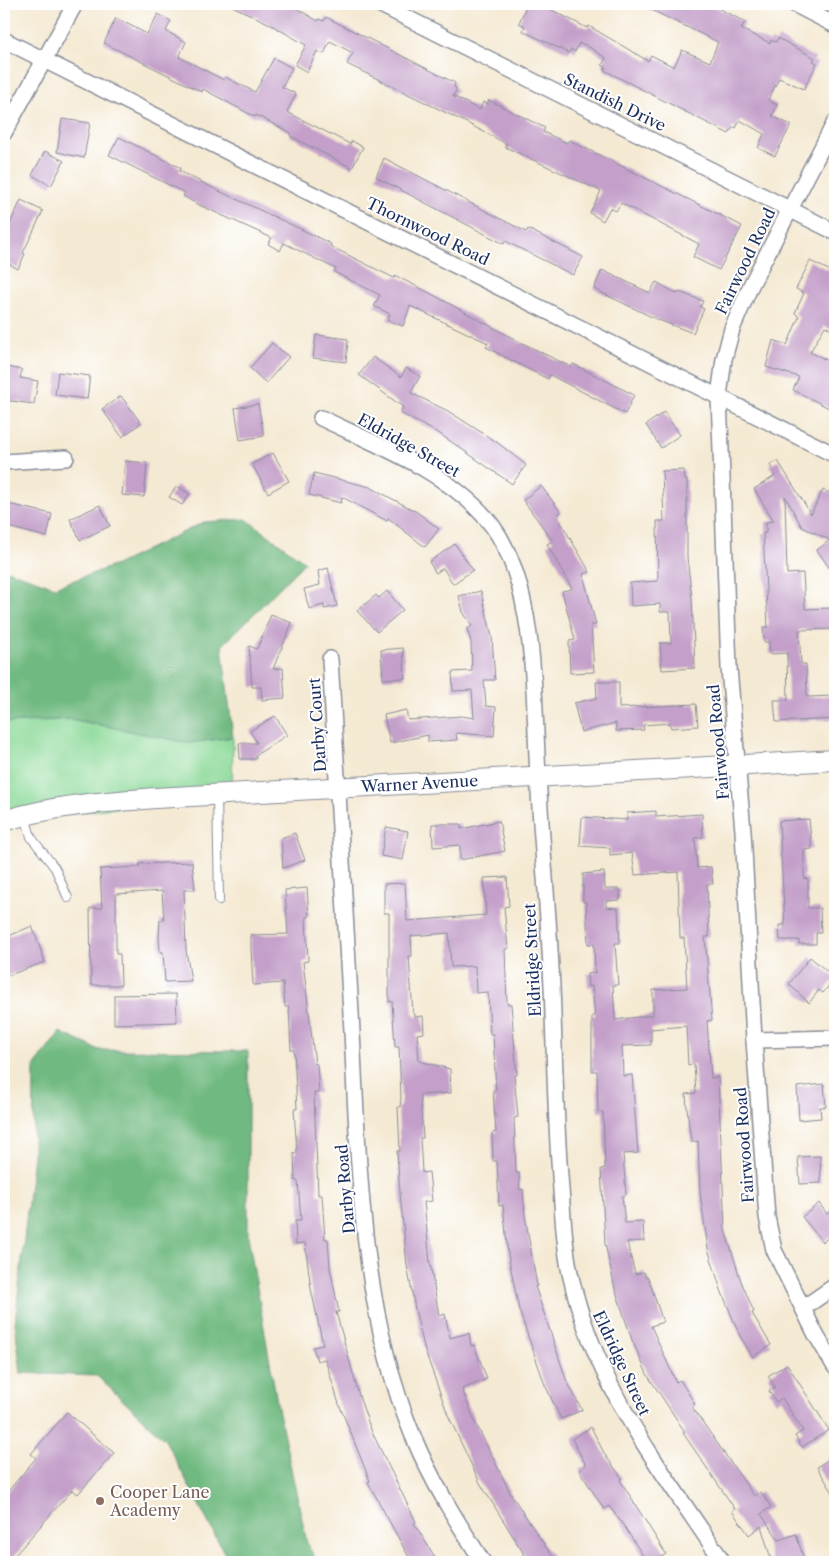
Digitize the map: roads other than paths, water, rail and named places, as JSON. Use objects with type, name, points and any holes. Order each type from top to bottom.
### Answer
[{"type":"street","points":[[4,133],[75,4]]},
{"type":"street","name":"Standish Drive","points":[[379,4],[835,232]]},
{"type":"street","points":[[794,4],[835,25]]},
{"type":"street","name":"Thornwood Road","points":[[4,40],[835,455]]},
{"type":"street","name":"Fairwood Road","points":[[835,122],[750,285],[732,328],[724,359],[720,396],[729,668],[767,1218],[774,1250],[835,1367]]},
{"type":"street","name":"Eldridge Street","points":[[321,418],[376,444],[449,486],[487,519],[507,548],[518,580],[527,622],[553,1009],[556,1124],[568,1268],[580,1319],[621,1409],[723,1562]]},
{"type":"street","points":[[4,462],[66,458]]},
{"type":"street","name":"Darby Court","points":[[330,660],[338,789]]},
{"type":"street","name":"Warner Avenue","points":[[4,821],[24,814],[64,806],[217,795],[737,764],[835,760]]},
{"type":"street","name":"Darby Road","points":[[338,789],[360,1168],[368,1254],[380,1333],[413,1437],[440,1492],[483,1562]]},
{"type":"street","points":[[754,1040],[835,1038]]},
{"type":"street","points":[[803,1308],[835,1286]]},
{"type":"lane","points":[[217,795],[219,900]]},
{"type":"lane","points":[[24,814],[32,837],[55,868],[68,898]]},
{"type":"place","name":"Cooper Lane Academy","points":[[100,1501]]}]
